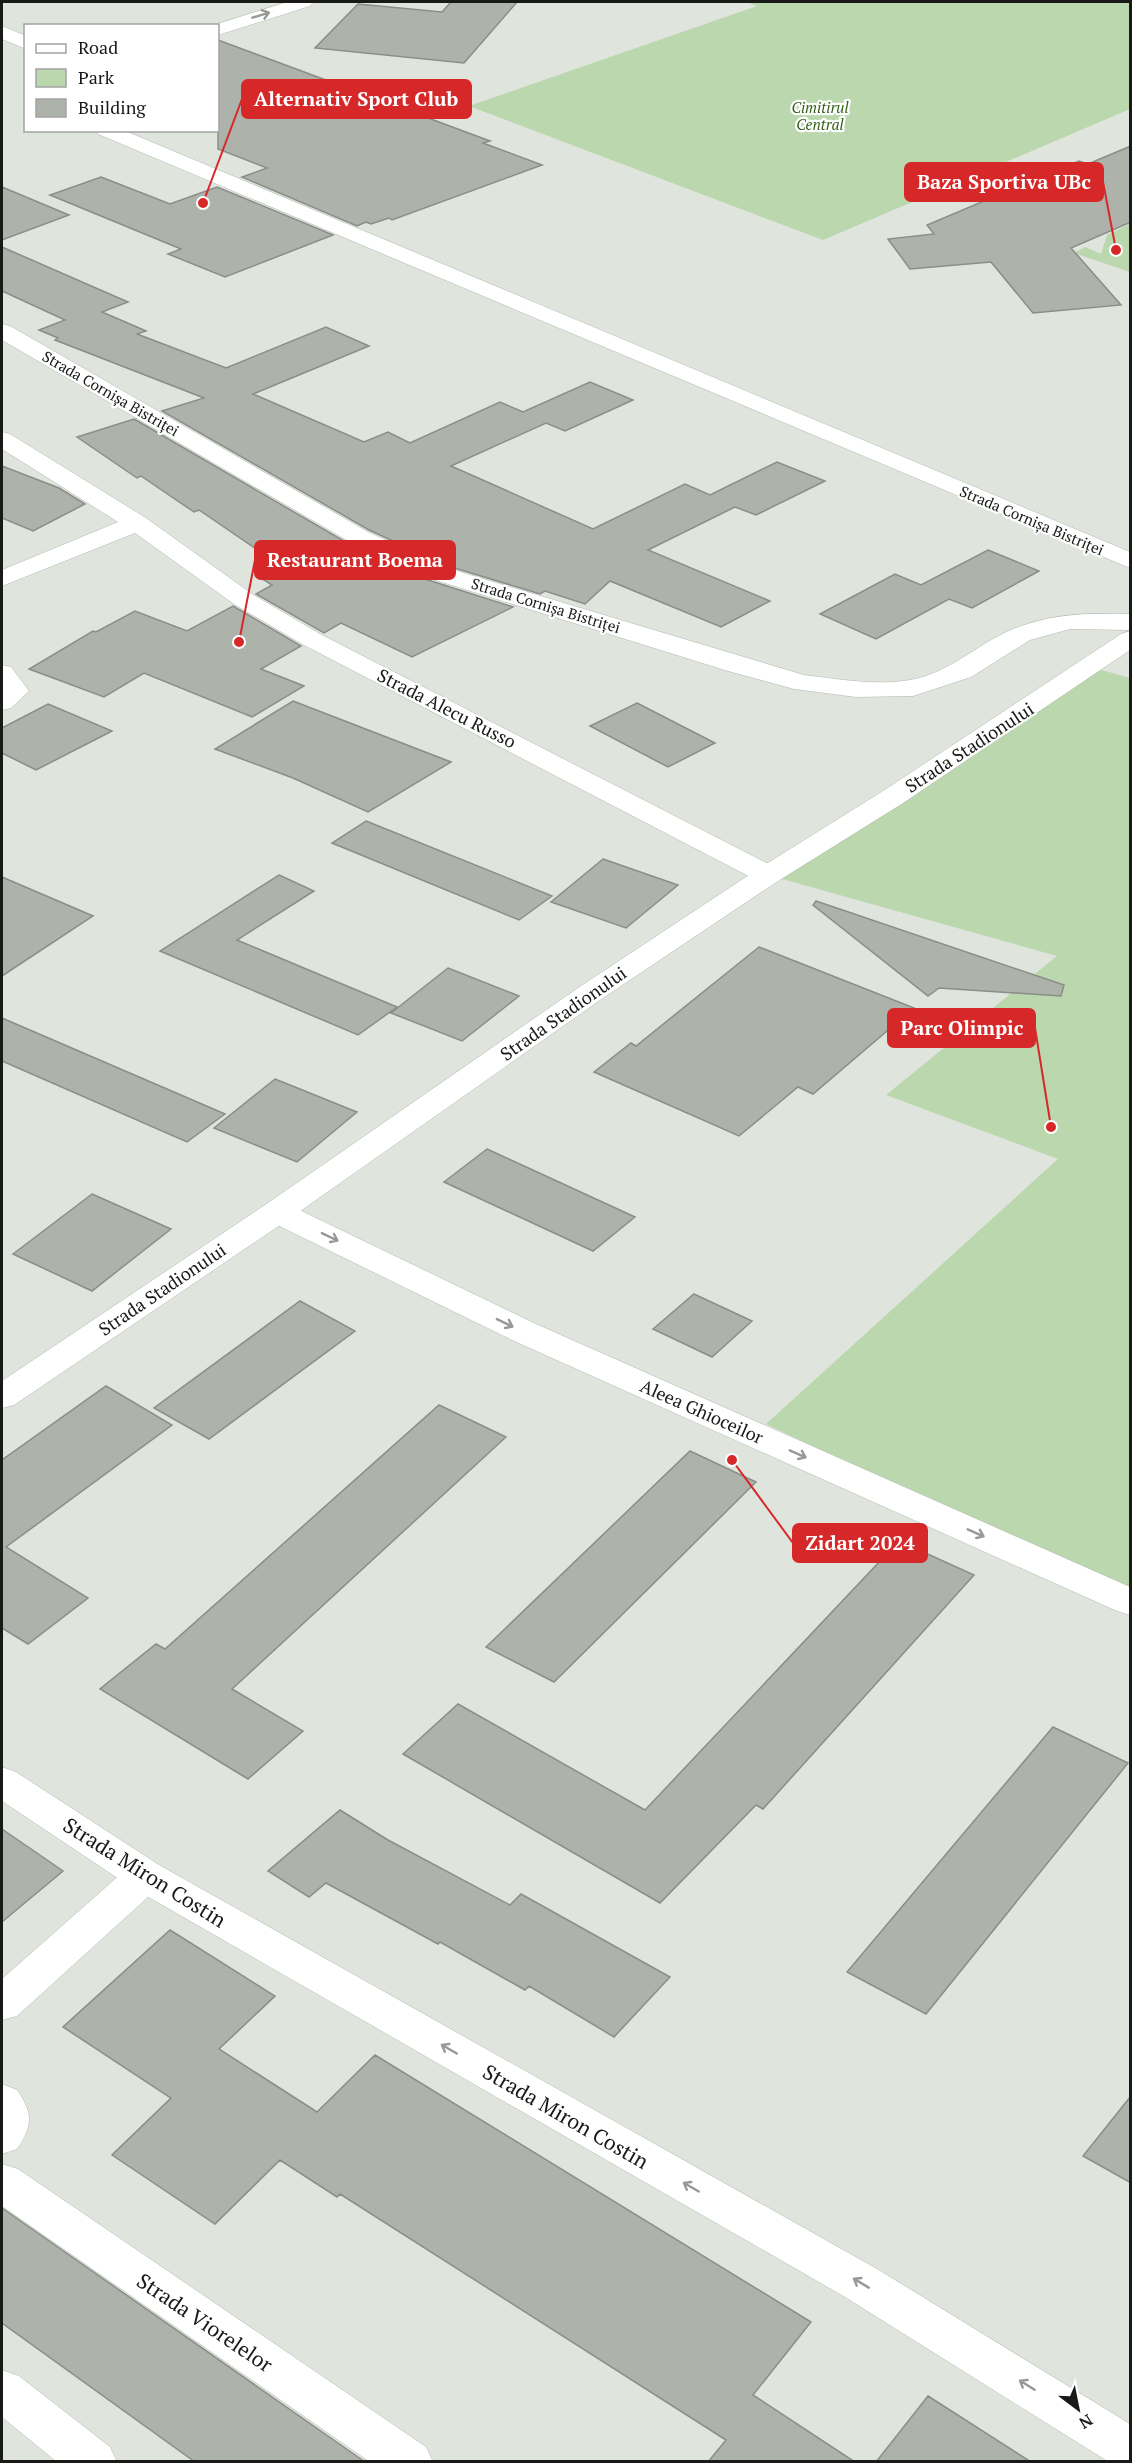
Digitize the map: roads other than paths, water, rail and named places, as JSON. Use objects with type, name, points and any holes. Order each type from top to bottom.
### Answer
[{"type":"street","points":[[219,29],[304,2]]},
{"type":"street","points":[[2,32],[24,42]]},
{"type":"street","name":"Strada Cornișa Bistriței","points":[[110,132],[1131,561]]},
{"type":"street","name":"Strada Cornișa Bistriței","points":[[2,331],[359,537],[438,573],[792,680],[856,689],[914,688],[962,671],[1021,635],[1069,621],[1131,622]]},
{"type":"street","name":"Strada Alecu Russo","points":[[2,439],[137,523],[243,598],[311,639],[768,874]]},
{"type":"street","points":[[2,579],[137,523]]},
{"type":"street","name":"Strada Stadionului","points":[[2,1398],[768,874],[893,797],[1131,639]]},
{"type":"street","points":[[2,674],[16,690],[2,702]]},
{"type":"street","name":"Aleea Ghioceilor","points":[[277,1212],[535,1337],[1131,1602]]},
{"type":"street","name":"Strada Miron Costin","points":[[2,1782],[145,1876],[861,2283],[1131,2449]]},
{"type":"street","points":[[2,2004],[145,1876]]},
{"type":"street","points":[[2,2102],[10,2119],[2,2136]]},
{"type":"street","name":"Strada Viorelelor","points":[[2,2182],[409,2462]]},
{"type":"street","points":[[2,2390],[93,2462]]},
{"type":"place","name":"Alternativ Sport Club","points":[[203,203]]},
{"type":"place","name":"Baza Sportiva UBc","points":[[1116,250]]},
{"type":"place","name":"Restaurant Boema","points":[[239,642]]},
{"type":"place","name":"Parc Olimpic","points":[[1051,1127]]},
{"type":"place","name":"Zidart 2024","points":[[732,1460]]},
{"type":"park label","name":"Cimitirul Central","points":[[820,116]]}]
